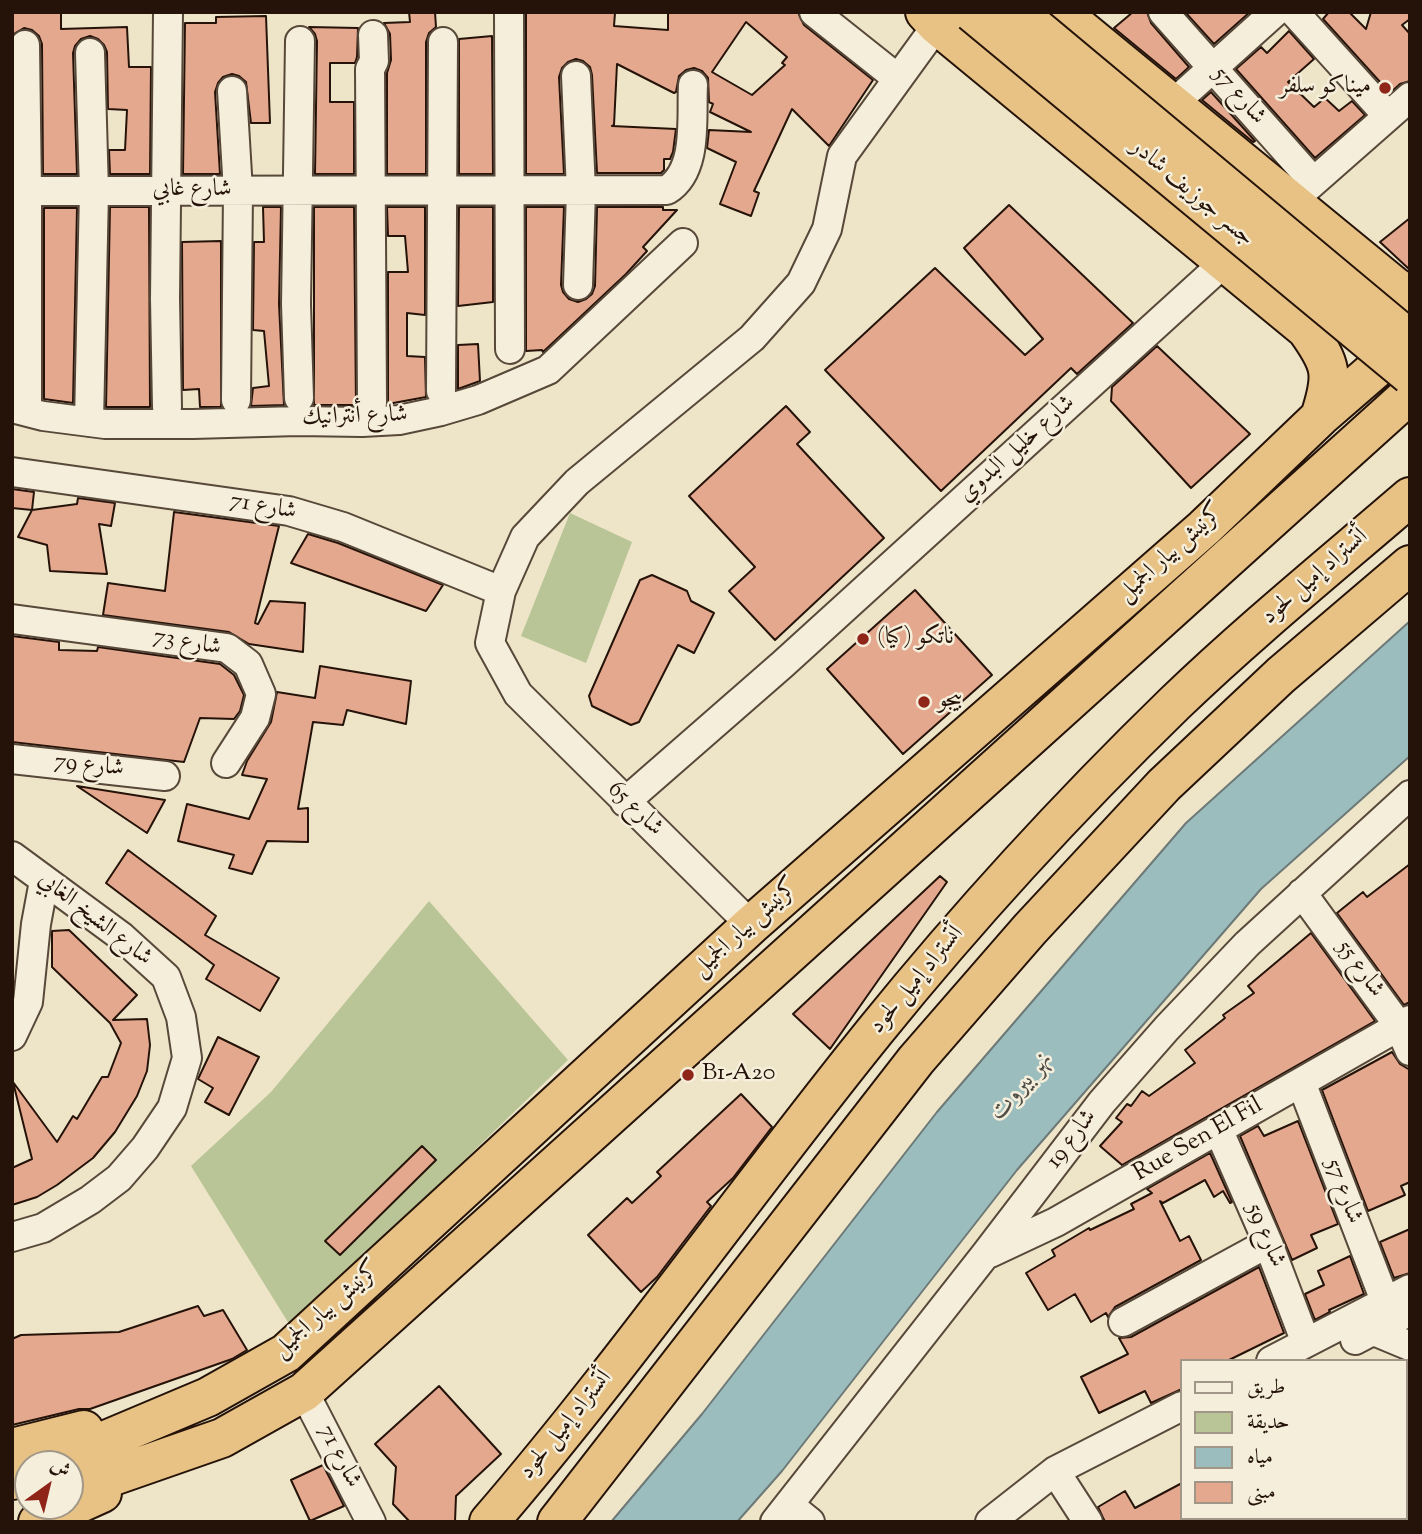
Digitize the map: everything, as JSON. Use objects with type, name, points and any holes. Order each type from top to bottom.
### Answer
[{"type":"highway","name":"جسر جوزيف شادر","points":[[972,12],[1410,375]]},
{"type":"highway","name":"جسر جوزيف شادر","points":[[1017,12],[1410,339]]},
{"type":"highway","points":[[1060,12],[1302,191],[1394,286],[1410,297]]},
{"type":"highway","points":[[931,19],[1307,329],[1325,356],[1329,392],[1320,417]]},
{"type":"highway","name":"كرنيش بيار الجميل","points":[[82,1450],[208,1397],[286,1353],[751,925],[1204,528],[1320,417],[1410,339]]},
{"type":"highway","name":"كرنيش بيار الجميل","points":[[84,1486],[222,1438],[304,1392],[1410,394]]},
{"type":"highway","name":"أتستراد إميل لحود","points":[[489,1522],[558,1440],[876,1030],[988,899],[1072,807],[1177,701],[1249,635],[1410,497]]},
{"type":"highway","name":"أتستراد إميل لحود","points":[[557,1522],[916,1060],[1030,929],[1164,785],[1282,675],[1410,565]]},
{"type":"highway","points":[[12,1448],[208,1397]]},
{"type":"highway","points":[[38,1522],[222,1438]]},
{"type":"street","points":[[167,407],[164,299],[168,12]]},
{"type":"street","points":[[814,12],[897,78]]},
{"type":"street","name":"شارع 57","points":[[1163,12],[1213,68],[1302,191]]},
{"type":"street","points":[[1185,93],[1275,12]]},
{"type":"street","points":[[1294,12],[1388,116]]},
{"type":"street","points":[[509,13],[510,349]]},
{"type":"street","name":"شارع 65","points":[[751,925],[518,694],[490,643],[501,591],[525,537],[577,482],[752,338],[801,283],[827,229],[842,156],[897,78],[931,19]]},
{"type":"street","points":[[372,403],[370,69],[374,61],[373,34]]},
{"type":"street","points":[[299,398],[296,304],[300,41]]},
{"type":"street","points":[[441,391],[443,42]]},
{"type":"street","points":[[19,410],[20,191],[25,45]]},
{"type":"street","points":[[89,422],[94,191],[90,53]]},
{"type":"street","points":[[576,76],[581,191],[578,285]]},
{"type":"street","name":"شارع غابي","points":[[20,191],[667,190],[675,185],[687,167],[693,85]]},
{"type":"street","points":[[232,91],[238,191],[236,400]]},
{"type":"street","name":"شارع خليل البدوي","points":[[625,802],[783,664],[1302,191],[1410,97]]},
{"type":"street","name":"شارع أنترانيك","points":[[19,410],[89,422],[193,424],[400,420],[478,400],[548,370],[683,243]]},
{"type":"street","name":"شارع 71","points":[[12,472],[289,511],[343,527],[501,591]]},
{"type":"street","name":"شارع 73","points":[[12,619],[227,648],[248,664],[261,694],[256,718],[226,763]]},
{"type":"street","name":"شارع 79","points":[[12,759],[165,776]]},
{"type":"street","name":"شارع 19","points":[[791,1516],[1102,1102],[1167,1028],[1247,944],[1302,893],[1406,806]]},
{"type":"street","name":"شارع الشيخ الغابي","points":[[12,856],[122,937],[166,978],[181,1017],[187,1058],[172,1108],[145,1148],[119,1178],[90,1200],[43,1228],[12,1237]]},
{"type":"street","points":[[13,1034],[28,1002],[36,924],[44,881]]},
{"type":"street","name":"شارع 55","points":[[1302,893],[1406,1032]]},
{"type":"street","name":"Rue Sen El Fil","points":[[985,1255],[1056,1222],[1301,1082],[1406,1032]]},
{"type":"street","name":"شارع 57","points":[[1301,1082],[1389,1309]]},
{"type":"street","name":"شارع 59","points":[[1219,1131],[1268,1244],[1309,1352]]},
{"type":"street","points":[[1123,1322],[1268,1244]]},
{"type":"street","points":[[1279,1359],[1309,1352],[1389,1309],[1410,1346]]},
{"type":"street","name":"شارع 71","points":[[304,1392],[372,1522]]},
{"type":"street","points":[[990,1522],[1180,1407]]},
{"type":"street","points":[[1017,1522],[1059,1478],[1180,1424]]},
{"type":"street","points":[[1059,1478],[1088,1522]]},
{"type":"green space","points":[[570,513],[632,542],[586,663],[521,636]]},
{"type":"green space","points":[[429,901],[568,1060],[291,1327],[191,1166],[271,1092]]},
{"type":"water","name":"نهر بيروت","points":[[1410,621],[1410,756],[1261,889],[1017,1170],[782,1471],[737,1522],[611,1522],[702,1414],[937,1112],[1186,823]]},
{"type":"building","points":[[12,12],[61,12],[61,29],[127,27],[129,67],[151,67],[150,174],[110,174],[109,150],[125,150],[127,110],[108,109],[107,52],[98,39],[90,36],[81,39],[73,53],[77,174],[43,174],[42,44],[39,36],[32,30],[24,28],[12,35]]},
{"type":"building","points":[[409,12],[435,12],[436,27],[429,33],[426,42],[426,174],[387,174],[387,73],[391,60],[390,34],[384,23],[410,22]]},
{"type":"building","points":[[526,12],[615,13],[614,26],[668,30],[668,12],[798,12],[804,25],[873,80],[829,146],[792,109],[754,191],[759,193],[751,216],[720,204],[736,162],[707,148],[709,130],[751,132],[710,112],[713,104],[709,102],[708,78],[702,71],[694,68],[679,76],[674,93],[617,64],[612,126],[676,129],[673,152],[670,159],[664,159],[664,170],[661,173],[597,173],[590,67],[576,59],[568,62],[559,77],[564,174],[526,174]],"holes":[[[746,22],[787,57],[782,63],[785,65],[752,95],[712,72]]]},
{"type":"building","points":[[1133,12],[1147,12],[1151,23],[1189,67],[1176,79],[1114,28]]},
{"type":"building","points":[[1185,12],[1250,12],[1214,44]]},
{"type":"building","points":[[1329,12],[1349,12],[1366,29],[1371,12],[1410,12],[1410,19],[1402,25],[1410,34],[1410,81],[1400,84],[1390,93],[1323,19]]},
{"type":"building","points":[[266,16],[270,123],[251,123],[246,82],[232,74],[223,77],[215,92],[220,174],[183,174],[185,23],[216,23],[216,17]]},
{"type":"building","points":[[309,27],[358,28],[355,63],[330,63],[330,102],[354,102],[354,174],[315,174],[317,41]]},
{"type":"building","points":[[1289,31],[1314,59],[1288,82],[1314,107],[1325,98],[1339,111],[1352,101],[1365,115],[1315,158],[1236,69],[1261,47],[1267,53]]},
{"type":"building","points":[[492,36],[493,174],[459,174],[459,39]]},
{"type":"building","points":[[1211,92],[1255,141],[1202,100]]},
{"type":"building","points":[[1009,205],[1133,323],[1077,374],[1071,368],[941,491],[825,370],[935,268],[1025,355],[1043,339],[964,248]]},
{"type":"building","points":[[110,207],[149,207],[150,407],[106,407]]},
{"type":"building","points":[[263,207],[281,207],[279,304],[284,405],[251,406],[253,388],[269,386],[264,331],[253,330],[254,242],[264,242]]},
{"type":"building","points":[[314,207],[354,207],[356,405],[314,405]]},
{"type":"building","points":[[387,207],[425,207],[425,315],[407,313],[407,356],[425,357],[426,397],[388,404],[388,272],[408,272],[405,236],[388,236]]},
{"type":"building","points":[[459,207],[493,207],[493,302],[458,306]]},
{"type":"building","points":[[526,207],[564,207],[561,285],[569,299],[578,302],[592,294],[595,286],[597,207],[663,207],[663,210],[677,210],[643,247],[647,251],[626,274],[543,352],[526,351]]},
{"type":"building","points":[[44,208],[77,208],[73,403],[44,399]]},
{"type":"building","points":[[1410,218],[1410,270],[1380,242]]},
{"type":"building","points":[[221,241],[221,407],[200,407],[199,389],[183,390],[182,242]]},
{"type":"building","points":[[478,344],[480,381],[458,389],[458,345]]},
{"type":"building","points":[[1157,346],[1250,434],[1191,488],[1111,401],[1112,387]]},
{"type":"building","points":[[786,406],[810,432],[797,444],[884,538],[775,640],[729,591],[755,567],[689,496]]},
{"type":"building","points":[[12,489],[34,492],[32,510],[12,508]]},
{"type":"building","points":[[78,498],[115,503],[111,526],[99,524],[107,574],[50,571],[47,545],[18,537],[32,510],[77,504]]},
{"type":"building","points":[[174,512],[279,526],[255,623],[258,624],[270,601],[305,603],[303,652],[249,644],[229,632],[103,615],[108,583],[165,591]]},
{"type":"building","points":[[308,534],[338,543],[443,585],[426,611],[291,563]]},
{"type":"building","points":[[652,575],[687,591],[691,601],[714,613],[694,653],[678,645],[639,722],[631,725],[592,706],[589,696],[640,580]]},
{"type":"building","points":[[915,590],[992,675],[903,754],[827,669]]},
{"type":"building","points":[[12,636],[59,642],[59,650],[97,651],[98,647],[220,664],[234,675],[244,695],[240,711],[234,719],[200,718],[184,762],[12,742]]},
{"type":"building","points":[[320,666],[411,681],[406,724],[347,710],[343,725],[313,722],[298,809],[308,808],[308,842],[267,841],[252,874],[229,868],[234,855],[178,841],[187,804],[249,819],[267,779],[242,775],[247,761],[271,722],[277,692],[315,698]]},
{"type":"building","points":[[77,786],[165,800],[147,833]]},
{"type":"building","points":[[128,850],[216,916],[205,935],[279,978],[260,1011],[206,979],[214,965],[106,883]]},
{"type":"building","points":[[1410,864],[1410,1002],[1404,1005],[1337,913],[1363,892],[1367,897]]},
{"type":"building","points":[[940,876],[947,882],[830,1049],[793,1014]]},
{"type":"building","points":[[69,930],[137,995],[113,1020],[147,1019],[150,1045],[147,1071],[137,1096],[115,1132],[93,1158],[37,1197],[12,1205],[12,1168],[32,1159],[13,1082],[57,1142],[73,1116],[77,1119],[102,1077],[108,1077],[121,1043],[110,1023],[52,967],[52,931]]},
{"type":"building","points":[[1311,933],[1375,1021],[1122,1165],[1100,1146],[1122,1122],[1116,1118],[1127,1104],[1131,1106],[1142,1091],[1149,1096],[1195,1063],[1185,1050],[1225,1018],[1223,1015],[1254,993],[1248,986]]},
{"type":"building","points":[[218,1037],[259,1057],[229,1115],[205,1102],[213,1088],[198,1079]]},
{"type":"building","points":[[1392,1052],[1400,1064],[1410,1070],[1410,1182],[1401,1186],[1405,1195],[1368,1211],[1322,1090]]},
{"type":"building","points":[[741,1094],[772,1127],[733,1178],[707,1202],[711,1206],[657,1277],[641,1292],[588,1235],[627,1198],[632,1203],[661,1176],[657,1172]]},
{"type":"building","points":[[1298,1121],[1338,1224],[1311,1235],[1317,1248],[1292,1260],[1240,1136],[1258,1126],[1264,1136]]},
{"type":"building","points":[[422,1146],[436,1160],[340,1255],[325,1241]]},
{"type":"building","points":[[1210,1153],[1232,1202],[1230,1203],[1223,1191],[1214,1197],[1205,1180],[1163,1203],[1160,1201],[1180,1241],[1189,1236],[1201,1260],[1115,1307],[1108,1317],[1106,1313],[1091,1322],[1075,1294],[1048,1310],[1026,1273],[1055,1256],[1052,1250],[1089,1228],[1090,1230],[1134,1209],[1131,1204],[1152,1193],[1147,1189]]},
{"type":"building","points":[[1410,1229],[1410,1273],[1394,1278],[1380,1242]]},
{"type":"building","points":[[1350,1256],[1364,1294],[1329,1310],[1330,1312],[1315,1320],[1305,1294],[1324,1285],[1318,1271]]},
{"type":"building","points":[[1259,1267],[1284,1333],[1231,1359],[1180,1359],[1180,1390],[1151,1403],[1145,1391],[1099,1413],[1081,1377],[1128,1354],[1119,1338],[1131,1337]]},
{"type":"building","points":[[198,1306],[204,1316],[223,1310],[247,1350],[232,1359],[90,1409],[79,1409],[12,1425],[12,1339],[21,1335],[119,1332]]},
{"type":"building","points":[[439,1386],[501,1454],[456,1496],[455,1522],[410,1522],[393,1504],[396,1467],[375,1444]]},
{"type":"building","points":[[323,1465],[344,1506],[310,1521],[291,1480]]},
{"type":"building","points":[[1180,1484],[1182,1522],[1105,1522],[1098,1507],[1125,1491],[1135,1508]]},
{"type":"place","name":"ميناكو سلفر","points":[[1385,88]]},
{"type":"place","name":"ناتكو (كيا)","points":[[863,639]]},
{"type":"place","name":"بيجو","points":[[924,702]]},
{"type":"place","name":"B1-A20","points":[[688,1075]]}]
